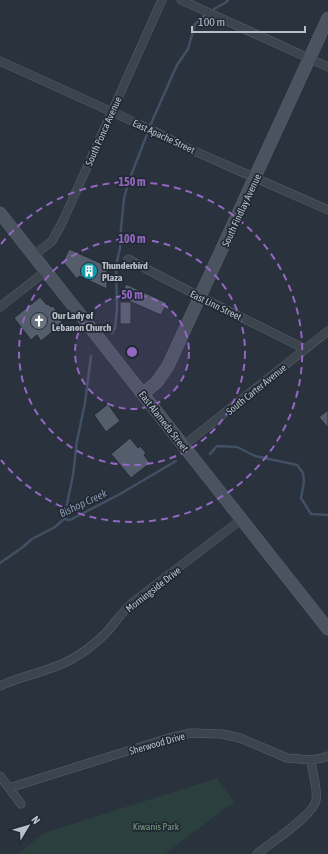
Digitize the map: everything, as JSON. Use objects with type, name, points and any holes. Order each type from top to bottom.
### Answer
[{"type":"main road","name":"South Findlay Avenue","points":[[143,394],[157,382],[168,366],[328,18]]},
{"type":"main road","name":"East Alameda Street","points":[[0,213],[328,629]]},
{"type":"street","name":"South Ponca Avenue","points":[[34,255],[52,241],[56,234],[162,0]]},
{"type":"street","points":[[181,0],[328,67]]},
{"type":"street","name":"East Apache Street","points":[[0,61],[154,131],[183,146],[328,210]]},
{"type":"street","name":"East Linn Street","points":[[128,259],[200,297],[305,349]]},
{"type":"street","points":[[0,307],[46,271]]},
{"type":"street","name":"South Carter Avenue","points":[[183,446],[328,331]]},
{"type":"street","name":"Morningside Drive","points":[[0,686],[53,668],[79,655],[106,633],[132,603],[242,519]]},
{"type":"street","name":"Sherwood Drive","points":[[9,788],[169,738],[191,733],[222,734],[249,742],[284,758],[311,760],[328,756]]},
{"type":"street","points":[[257,854],[304,817],[315,804],[316,788],[311,760]]},
{"type":"street","points":[[0,776],[21,804]]},
{"type":"green space","name":"Kiwanis Park","points":[[217,778],[234,802],[165,854],[17,854],[44,833]]},
{"type":"building","name":"Thunderbird Plaza","points":[[69,249],[107,266],[107,289],[79,276],[77,279],[63,262]]},
{"type":"building","points":[[126,284],[167,303],[161,315],[120,297]]},
{"type":"building","name":"Our Lady of Lebanon Church","points":[[40,297],[47,305],[48,304],[51,307],[53,306],[61,317],[59,318],[63,323],[41,341],[37,335],[31,340],[14,318]]},
{"type":"building","points":[[120,302],[131,302],[131,324],[120,324]]},
{"type":"building","points":[[108,404],[120,421],[106,432],[94,415]]},
{"type":"building","points":[[328,410],[328,428],[319,417]]},
{"type":"building","points":[[130,438],[138,448],[140,446],[146,453],[144,455],[150,463],[131,478],[111,454]]},
{"type":"waterway","points":[[214,9],[228,0]]},
{"type":"waterway","points":[[112,333],[115,328],[117,309],[116,266],[120,248],[124,199],[128,183],[153,119],[177,65],[188,49],[195,24],[204,16]]},
{"type":"waterway","points":[[64,519],[85,403],[91,356]]},
{"type":"waterway","name":"Bishop Creek","points":[[210,454],[217,446],[237,447],[255,456],[297,465],[303,473],[304,482],[301,498],[311,514],[328,515]]},
{"type":"waterway","name":"Bishop Creek","points":[[0,563],[32,539],[55,527],[64,519],[70,520],[120,494],[176,461]]},
{"type":"place","name":"Thunderbird Plaza","points":[[89,271]]},
{"type":"place","name":"Our Lady of Lebanon Church","points":[[39,321]]}]
